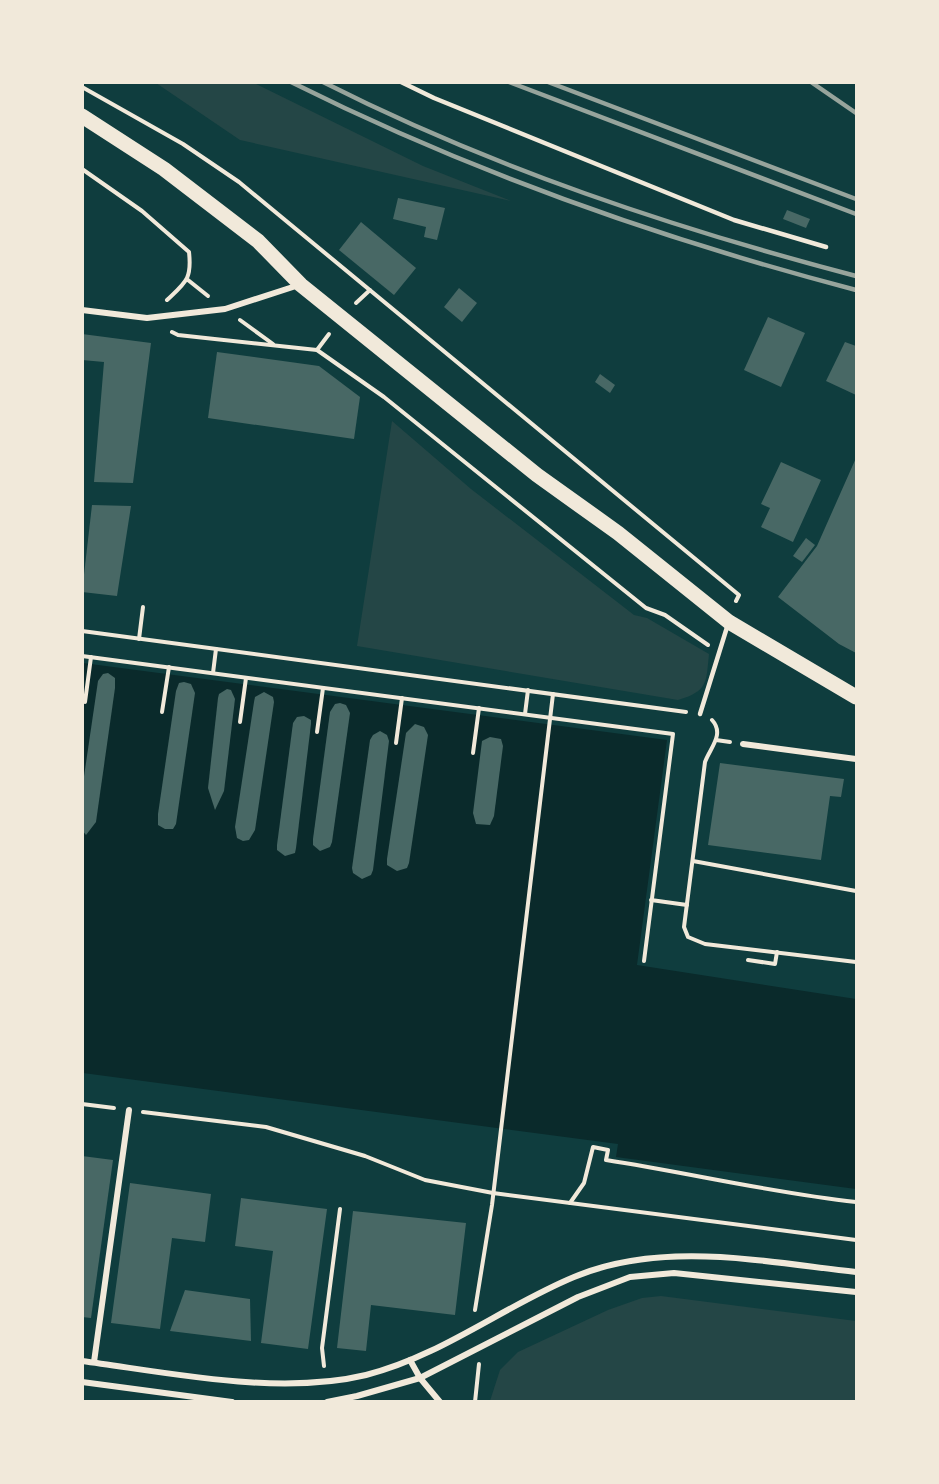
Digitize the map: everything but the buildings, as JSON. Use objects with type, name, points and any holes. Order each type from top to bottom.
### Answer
[{"type":"main road","points":[[82,116],[164,169],[258,241],[301,285],[537,475],[618,533],[729,622],[856,697]]},
{"type":"street","points":[[82,310],[147,318],[225,309],[301,285]]},
{"type":"street","points":[[743,744],[856,759]]},
{"type":"street","points":[[94,1362],[129,1110]]},
{"type":"street","points":[[82,1361],[244,1381],[283,1384],[325,1381],[365,1375],[410,1360],[574,1277],[623,1262],[654,1257],[732,1259],[856,1272]]},
{"type":"street","points":[[327,1401],[357,1396],[420,1378],[606,1284],[649,1274],[730,1277],[856,1292]]},
{"type":"street","points":[[410,1360],[420,1378],[440,1401]]},
{"type":"street","points":[[82,1382],[232,1401]]},
{"type":"lane","points":[[401,82],[434,99],[734,220],[826,247]]},
{"type":"lane","points":[[700,714],[729,622]]},
{"type":"path","points":[[82,87],[183,144],[239,182],[516,408],[634,510],[739,595],[729,622]]},
{"type":"path","points":[[82,169],[142,211],[189,252],[191,267],[188,280]]},
{"type":"path","points":[[147,318],[178,334],[317,350],[361,381],[646,608],[665,615],[718,652]]},
{"type":"path","points":[[139,639],[143,607]]},
{"type":"path","points":[[82,632],[528,690],[709,717],[716,724],[718,732],[716,743],[705,762],[684,927],[688,937],[697,942],[856,962]]},
{"type":"path","points":[[213,673],[216,649]]},
{"type":"path","points":[[82,656],[673,734],[644,961]]},
{"type":"path","points":[[85,702],[91,657]]},
{"type":"path","points":[[162,712],[169,667]]},
{"type":"path","points":[[240,722],[246,678]]},
{"type":"path","points":[[317,732],[323,688]]},
{"type":"path","points":[[525,714],[528,690]]},
{"type":"path","points":[[475,1327],[553,694]]},
{"type":"path","points":[[396,743],[402,698]]},
{"type":"path","points":[[473,753],[479,708]]},
{"type":"path","points":[[693,861],[856,891]]},
{"type":"path","points":[[651,900],[687,905]]},
{"type":"path","points":[[748,960],[775,964],[777,952]]},
{"type":"path","points":[[82,1104],[266,1127],[364,1156],[425,1180],[493,1193],[856,1240]]},
{"type":"path","points":[[570,1203],[584,1184],[593,1147],[608,1150],[606,1160],[671,1170],[734,1185],[856,1202]]},
{"type":"path","points":[[325,1381],[322,1348],[340,1209]]},
{"type":"path","points":[[475,1401],[480,1348]]},
{"type":"shaded area","points":[[156,83],[254,83],[423,166],[511,201],[240,140]]},
{"type":"shaded area","points":[[392,421],[471,489],[634,615],[647,618],[709,654],[706,679],[700,689],[678,700],[357,646]]},
{"type":"shaded area","points":[[83,663],[667,740],[637,965],[856,999],[856,1189],[616,1157],[618,1144],[83,1073]]},
{"type":"shaded area","points":[[661,1296],[856,1321],[856,1401],[490,1401],[500,1370],[518,1352],[608,1310],[642,1298]]},
{"type":"railway","points":[[291,82],[429,146],[569,201],[711,249],[856,290]]},
{"type":"railway","points":[[323,82],[387,113],[518,169],[719,238],[856,276]]},
{"type":"railway","points":[[509,82],[856,214]]},
{"type":"railway","points":[[548,82],[856,199]]},
{"type":"railway","points":[[811,82],[856,113]]}]
